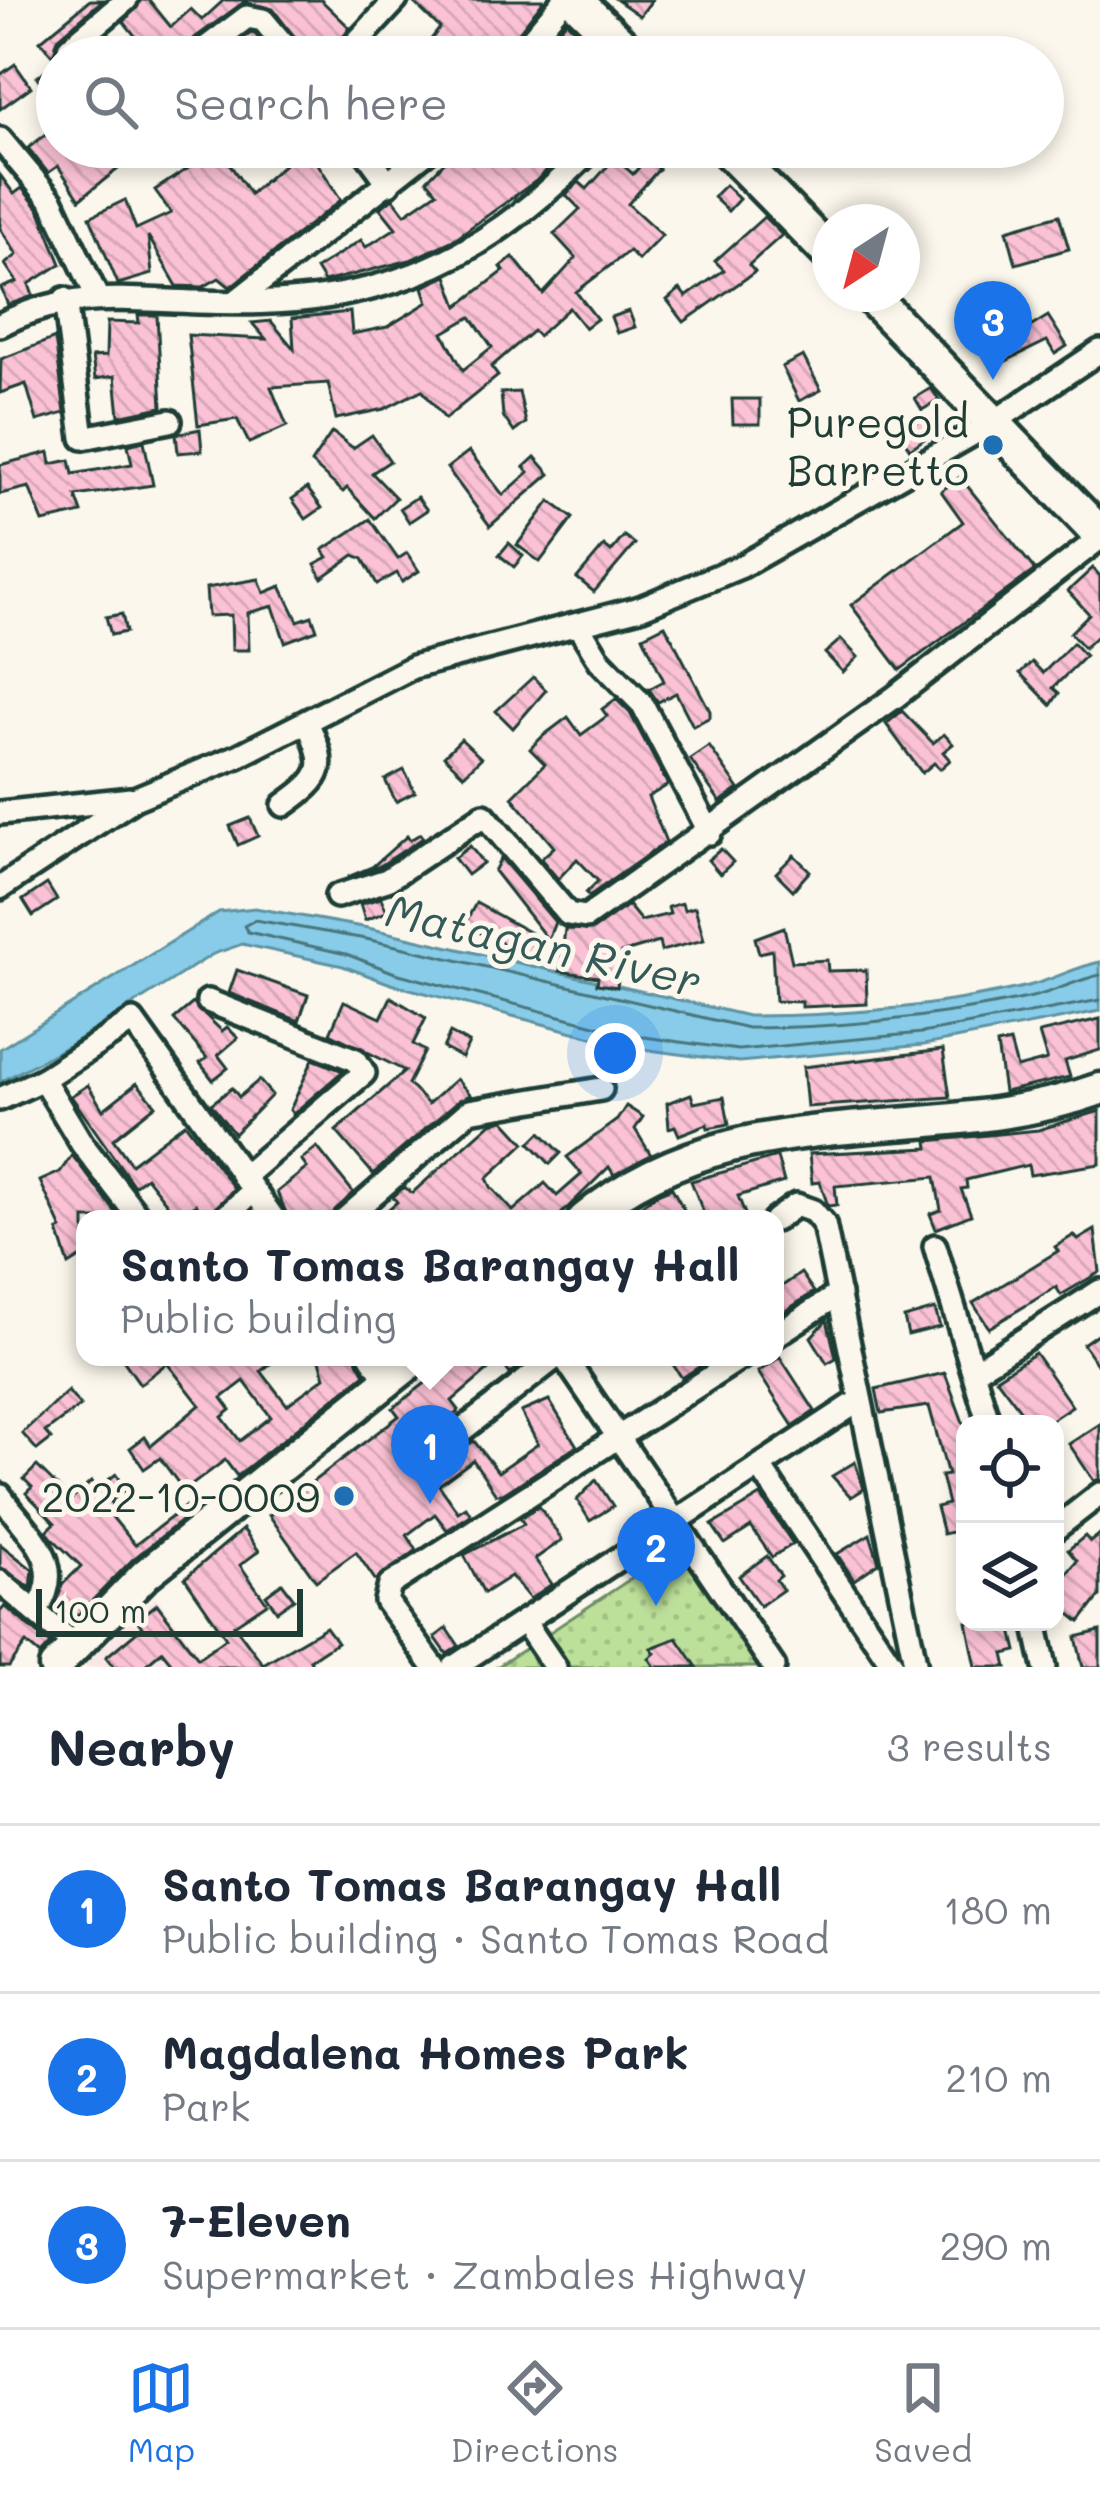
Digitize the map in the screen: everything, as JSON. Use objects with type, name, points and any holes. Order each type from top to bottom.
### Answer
[{"type":"main road","points":[[574,0],[612,36]]},
{"type":"main road","points":[[745,168],[812,236]]},
{"type":"main road","points":[[887,312],[1100,536]]},
{"type":"street","points":[[83,36],[126,0]]},
{"type":"street","points":[[363,36],[396,0]]},
{"type":"street","points":[[534,36],[564,0]]},
{"type":"street","points":[[222,36],[247,17],[262,20],[276,36]]},
{"type":"street","points":[[0,140],[52,201],[98,299]]},
{"type":"street","points":[[377,168],[389,184]]},
{"type":"street","points":[[235,302],[408,168]]},
{"type":"street","points":[[0,326],[65,299],[319,302],[387,285],[441,264],[536,205],[573,168]]},
{"type":"street","points":[[65,299],[83,438],[170,421]]},
{"type":"street","points":[[0,887],[134,799],[307,722],[413,667],[491,643],[640,608],[742,566],[994,422],[1100,352]]},
{"type":"street","points":[[337,896],[387,880],[484,814],[576,919],[710,832],[1100,536]]},
{"type":"street","points":[[578,625],[600,662],[642,704],[710,832]]},
{"type":"street","points":[[284,805],[319,774],[322,756],[307,722]]},
{"type":"street","points":[[0,813],[134,799]]},
{"type":"street","points":[[208,1000],[356,1060],[364,1072],[356,1085],[248,1184],[229,1210]]},
{"type":"street","points":[[0,1099],[43,1079],[133,1021],[267,1210]]},
{"type":"street","points":[[43,1079],[82,1144],[133,1210]]},
{"type":"street","points":[[355,1210],[470,1111],[602,1089]]},
{"type":"street","points":[[596,1210],[671,1164],[752,1137],[1015,1113],[1100,1089]]},
{"type":"street","points":[[784,1214],[796,1205],[813,1210],[824,1224],[916,1667]]},
{"type":"street","points":[[935,1246],[977,1370],[987,1415]]},
{"type":"street","points":[[977,1370],[1100,1291]]},
{"type":"street","points":[[784,1330],[838,1294]]},
{"type":"street","points":[[456,1435],[554,1366]]},
{"type":"street","points":[[570,1366],[773,1667]]},
{"type":"street","points":[[434,1667],[386,1601],[390,1585],[728,1366]]},
{"type":"street","points":[[0,1582],[36,1612],[65,1656],[146,1574],[380,1369]]},
{"type":"street","points":[[454,1667],[860,1400]]},
{"type":"street","points":[[760,1467],[894,1667]]},
{"type":"street","points":[[1062,1523],[1100,1493]]},
{"type":"street","points":[[0,1495],[51,1566],[53,1582],[36,1612]]},
{"type":"street","points":[[524,1621],[555,1667]]},
{"type":"street","points":[[1037,1631],[1045,1667]]},
{"type":"shaded area","points":[[896,1053],[903,1116],[808,1124],[801,1064]]},
{"type":"shaded area","points":[[156,1597],[210,1667],[84,1667],[118,1632]]},
{"type":"green space","points":[[682,1545],[764,1667],[497,1667]]},
{"type":"water","points":[[255,908],[368,928],[748,1016],[853,1012],[959,1000],[1028,986],[1100,962],[1100,1011],[924,1045],[739,1062],[634,1048],[391,984],[343,966],[242,944],[213,954],[68,1046],[0,1082],[0,1049],[219,912]]},
{"type":"building","points":[[90,0],[103,0],[60,36],[46,36]]},
{"type":"building","points":[[141,0],[149,0],[171,27],[191,9],[202,20],[224,0],[321,0],[350,28],[344,36],[293,36],[273,9],[244,2],[197,36],[135,36],[124,22]]},
{"type":"building","points":[[411,0],[544,0],[516,36],[434,36],[440,28]]},
{"type":"building","points":[[617,0],[652,0],[640,16]]},
{"type":"building","points":[[566,21],[582,36],[554,36]]},
{"type":"building","points":[[15,64],[31,87],[0,109],[0,75]]},
{"type":"building","points":[[59,168],[119,168],[80,199]]},
{"type":"building","points":[[188,168],[232,168],[250,194],[280,168],[320,168],[341,200],[230,287],[219,278],[203,287],[177,286],[148,236],[152,274],[118,284],[90,217],[125,200],[136,229],[171,213],[155,190]]},
{"type":"building","points":[[439,168],[549,168],[453,240],[410,260],[324,282],[316,269],[361,240],[366,247],[396,228],[380,208],[393,198],[405,214],[437,192],[427,180]]},
{"type":"building","points":[[606,168],[626,168],[633,174],[638,168],[658,168],[628,204],[662,235],[638,260],[629,251],[576,292],[597,319],[585,328],[569,308],[538,336],[533,331],[491,367],[498,376],[445,419],[422,390],[384,409],[336,419],[328,383],[271,387],[287,426],[249,443],[237,419],[198,425],[188,335],[266,339],[252,323],[271,321],[294,349],[292,318],[350,312],[352,334],[387,327],[428,302],[423,287],[447,276],[458,306],[504,271],[501,267],[513,257],[543,294],[576,258],[554,234],[580,209],[566,195],[579,182],[587,189]],"holes":[[[471,317],[492,347],[463,370],[443,333]]]},
{"type":"building","points":[[0,175],[14,194],[22,188],[39,209],[61,264],[29,284],[33,296],[8,305],[1,288],[17,282],[5,264],[17,255],[0,228]]},
{"type":"building","points":[[725,185],[739,199],[728,211],[713,197]]},
{"type":"building","points":[[1059,215],[1069,249],[1016,264],[1007,230]]},
{"type":"building","points":[[764,217],[782,235],[749,265],[755,272],[684,322],[667,300],[680,289],[686,297],[724,270],[715,261]]},
{"type":"building","points":[[629,311],[635,327],[617,333],[611,317]]},
{"type":"building","points":[[138,315],[157,315],[162,407],[119,416],[115,376],[95,379],[92,357],[106,356],[107,322],[139,323]]},
{"type":"building","points":[[1048,316],[1067,346],[1055,354],[1047,341],[1002,363],[988,334],[1021,318],[1027,329]]},
{"type":"building","points":[[55,338],[65,413],[37,421],[26,384],[0,393],[1,359]]},
{"type":"building","points":[[803,356],[821,390],[799,401],[782,367]]},
{"type":"building","points":[[931,388],[939,400],[922,410],[915,398]]},
{"type":"building","points":[[519,392],[526,423],[514,432],[503,416],[501,393]]},
{"type":"building","points":[[732,399],[760,399],[760,424],[733,424]]},
{"type":"building","points":[[925,416],[936,431],[910,449],[900,434]]},
{"type":"building","points":[[200,429],[202,451],[178,453],[176,434]]},
{"type":"building","points":[[332,432],[353,448],[372,435],[390,461],[372,473],[396,498],[375,518],[347,488],[343,492],[311,463]]},
{"type":"building","points":[[144,441],[153,485],[76,496],[82,513],[43,522],[29,487],[0,494],[0,465],[49,452],[51,464],[70,460],[73,474],[132,464],[128,445]]},
{"type":"building","points":[[469,451],[503,495],[529,472],[524,467],[535,457],[550,474],[490,526],[447,468]]},
{"type":"building","points":[[960,477],[1035,570],[900,670],[851,605],[963,522],[941,491]]},
{"type":"building","points":[[307,488],[322,508],[306,519],[292,499]]},
{"type":"building","points":[[417,497],[427,510],[409,522],[400,508]]},
{"type":"building","points":[[550,501],[573,518],[540,562],[517,545]]},
{"type":"building","points":[[370,519],[398,559],[407,553],[419,571],[402,582],[397,573],[377,584],[363,559],[354,555],[322,578],[315,564],[328,557],[323,550]]},
{"type":"building","points":[[624,536],[635,544],[594,592],[577,578],[604,546],[611,552]]},
{"type":"building","points":[[509,543],[523,556],[514,567],[499,555]]},
{"type":"building","points":[[1093,568],[1100,576],[1100,633],[1084,648],[1070,633],[1089,614],[1068,591]]},
{"type":"building","points":[[259,579],[264,593],[281,586],[298,621],[312,616],[317,630],[285,642],[273,606],[248,613],[249,650],[232,650],[231,615],[208,616],[206,588]]},
{"type":"building","points":[[122,614],[126,632],[111,635],[106,617]]},
{"type":"building","points":[[665,625],[710,711],[710,717],[693,726],[676,693],[658,702],[649,689],[664,681],[643,636]]},
{"type":"building","points":[[841,639],[858,657],[843,672],[825,653]]},
{"type":"building","points":[[1073,643],[1085,656],[1053,688],[1059,693],[1051,705],[1020,673],[1032,662],[1043,673]]},
{"type":"building","points":[[533,677],[546,690],[513,728],[496,711]]},
{"type":"building","points":[[616,699],[630,713],[668,785],[648,797],[666,842],[589,896],[586,893],[598,881],[577,859],[558,879],[541,859],[554,847],[512,797],[545,764],[530,749],[543,736],[568,717],[581,735],[607,716],[602,709]]},
{"type":"building","points":[[902,711],[933,743],[944,734],[953,744],[943,752],[950,760],[940,769],[934,763],[922,773],[886,724]]},
{"type":"building","points":[[461,739],[481,758],[464,775],[444,756]]},
{"type":"building","points":[[709,746],[739,789],[720,802],[690,759]]},
{"type":"building","points":[[404,770],[415,792],[396,802],[385,780]]},
{"type":"building","points":[[250,818],[258,836],[238,845],[230,826]]},
{"type":"building","points":[[420,834],[423,838],[380,866],[348,877],[372,867],[407,836],[410,840]]},
{"type":"building","points":[[470,846],[483,863],[467,875],[454,858]]},
{"type":"building","points":[[721,849],[733,862],[720,874],[708,860]]},
{"type":"building","points":[[794,855],[810,871],[793,890],[776,873]]},
{"type":"building","points":[[501,858],[555,922],[548,940],[494,871]]},
{"type":"building","points":[[47,884],[57,900],[33,916],[23,900]]},
{"type":"building","points":[[381,898],[387,912],[365,920],[360,904]]},
{"type":"building","points":[[476,903],[547,942],[538,960],[464,925]]},
{"type":"building","points":[[682,903],[684,910],[695,907],[704,940],[661,951],[659,942],[621,953],[617,987],[597,984],[598,977],[560,971],[565,929],[593,930],[628,905],[641,921],[670,914],[668,907]]},
{"type":"building","points":[[784,927],[792,962],[827,960],[828,971],[866,970],[867,1004],[802,1007],[802,1002],[775,1001],[772,950],[759,953],[755,938]]},
{"type":"building","points":[[237,970],[308,995],[299,1021],[229,993]]},
{"type":"building","points":[[391,997],[426,1018],[413,1044],[425,1051],[408,1084],[428,1104],[456,1079],[471,1095],[459,1100],[373,1174],[336,1131],[405,1071],[330,1033],[344,1001],[381,1018]]},
{"type":"building","points":[[193,1003],[222,1031],[227,1027],[238,1038],[218,1055],[228,1068],[213,1080],[200,1063],[207,1058],[174,1019]]},
{"type":"building","points":[[1100,1019],[1100,1050],[1065,1061],[1070,1077],[1004,1092],[997,1045],[1010,1042],[1017,1068],[1047,1060],[1039,1033]]},
{"type":"building","points":[[450,1033],[469,1043],[462,1058],[443,1048]]},
{"type":"building","points":[[943,1050],[950,1097],[807,1107],[803,1067]]},
{"type":"building","points":[[313,1059],[343,1071],[293,1114],[290,1110]]},
{"type":"building","points":[[259,1080],[272,1095],[234,1134],[211,1104],[232,1088],[239,1097]]},
{"type":"building","points":[[137,1083],[156,1105],[113,1139],[131,1164],[185,1123],[234,1188],[216,1210],[201,1210],[196,1204],[188,1210],[172,1210],[146,1177],[134,1186],[71,1096],[88,1085],[103,1110]]},
{"type":"building","points":[[691,1094],[694,1103],[724,1097],[729,1124],[708,1128],[707,1124],[679,1135],[675,1126],[669,1128],[667,1103]]},
{"type":"building","points":[[626,1106],[643,1117],[635,1129],[651,1155],[614,1175],[609,1167],[565,1210],[514,1210],[545,1183],[557,1196],[582,1174],[567,1157],[617,1120]]},
{"type":"building","points":[[1100,1111],[1100,1164],[1030,1175],[1028,1165],[966,1180],[967,1188],[961,1189],[971,1215],[936,1229],[930,1214],[941,1210],[935,1177],[835,1186],[837,1205],[828,1206],[820,1182],[812,1183],[809,1154],[929,1148],[928,1141],[1038,1130]]},
{"type":"building","points":[[504,1120],[525,1143],[487,1178],[512,1210],[388,1210],[404,1187],[412,1193],[491,1123]]},
{"type":"building","points":[[541,1132],[561,1153],[550,1164],[530,1143]]},
{"type":"building","points":[[317,1147],[353,1192],[338,1210],[285,1210],[277,1192],[307,1168],[301,1160]]},
{"type":"building","points":[[72,1155],[114,1210],[76,1210],[76,1261],[69,1265],[58,1231],[62,1229],[40,1181],[60,1172]]},
{"type":"building","points":[[777,1157],[784,1182],[738,1196],[743,1210],[702,1210],[691,1181]]},
{"type":"building","points":[[672,1188],[684,1210],[635,1210]]},
{"type":"building","points":[[1095,1230],[1100,1272],[1061,1295],[1056,1287],[989,1328],[973,1303],[1058,1251],[1055,1247],[1074,1235],[1078,1240]]},
{"type":"building","points":[[801,1273],[814,1292],[784,1312],[784,1285]]},
{"type":"building","points":[[935,1309],[940,1327],[908,1335],[904,1318]]},
{"type":"building","points":[[827,1320],[836,1358],[827,1363],[811,1337]]},
{"type":"building","points":[[1100,1332],[1100,1369],[1083,1344]]},
{"type":"building","points":[[1035,1353],[1072,1406],[1058,1415],[1024,1415],[996,1378]]},
{"type":"building","points":[[784,1363],[815,1411],[793,1426],[758,1372]]},
{"type":"building","points":[[127,1366],[163,1366],[140,1384]]},
{"type":"building","points":[[169,1366],[267,1366],[261,1371],[287,1405],[325,1377],[322,1366],[361,1366],[365,1374],[237,1476],[225,1460],[184,1491],[160,1458],[144,1469],[130,1448],[145,1437],[151,1446],[200,1405]],"holes":[[[244,1381],[271,1417],[240,1441],[222,1417],[231,1410],[222,1398]]]},
{"type":"building","points":[[447,1366],[493,1366],[452,1401],[459,1410],[442,1431],[445,1445],[459,1450],[474,1441],[498,1472],[538,1444],[521,1412],[549,1400],[577,1446],[503,1494],[496,1494],[473,1460],[439,1485],[458,1512],[466,1507],[471,1515],[447,1530],[435,1514],[407,1535],[417,1550],[376,1581],[356,1552],[316,1581],[269,1515],[399,1416],[393,1408]]},
{"type":"building","points":[[674,1366],[700,1366],[682,1378]]},
{"type":"building","points":[[945,1373],[960,1415],[956,1415],[956,1531],[943,1534],[936,1507],[948,1504],[941,1476],[948,1475],[929,1406],[881,1413],[876,1389]]},
{"type":"building","points":[[68,1391],[80,1406],[45,1432],[51,1439],[37,1450],[22,1433]]},
{"type":"building","points":[[1100,1424],[1100,1479],[1094,1481],[1069,1444]]},
{"type":"building","points":[[855,1462],[864,1489],[851,1497],[832,1476]]},
{"type":"building","points":[[37,1466],[71,1500],[91,1482],[97,1489],[116,1474],[127,1488],[110,1502],[119,1512],[113,1518],[135,1545],[186,1506],[191,1513],[132,1560],[71,1622],[55,1608],[62,1585],[81,1566],[51,1537],[47,1531],[55,1523],[26,1493],[32,1487],[24,1479]]},
{"type":"building","points":[[596,1480],[613,1506],[590,1521],[577,1500]]},
{"type":"building","points":[[761,1496],[793,1544],[772,1557],[751,1527],[725,1544],[712,1525]]},
{"type":"building","points":[[539,1506],[562,1540],[535,1559],[552,1584],[530,1599],[511,1576],[484,1593],[464,1555],[524,1524],[520,1518]]},
{"type":"building","points":[[243,1529],[259,1551],[240,1565],[267,1603],[234,1625],[263,1664],[326,1627],[337,1642],[310,1660],[314,1667],[175,1667],[162,1651],[143,1667],[114,1667],[106,1657],[142,1627],[137,1620],[157,1604],[198,1658],[226,1638],[185,1578]]},
{"type":"building","points":[[870,1534],[879,1563],[854,1580],[837,1554]]},
{"type":"building","points":[[1100,1534],[1100,1596],[1080,1622],[1064,1609],[1064,1577],[1077,1561],[1068,1550],[1085,1536],[1090,1542]]},
{"type":"building","points":[[0,1544],[33,1570],[31,1588],[0,1567]]},
{"type":"building","points":[[767,1556],[781,1576],[776,1580],[783,1590],[760,1606],[739,1576]]},
{"type":"building","points":[[282,1583],[294,1599],[277,1611],[266,1595]]},
{"type":"building","points":[[5,1606],[50,1644],[40,1655],[26,1643],[9,1667],[0,1667],[0,1612]]},
{"type":"building","points":[[447,1628],[459,1646],[447,1654],[435,1637]]},
{"type":"building","points":[[969,1631],[1012,1631],[1017,1651],[1004,1654],[1007,1667],[976,1667]]},
{"type":"building","points":[[1100,1631],[1100,1667],[1083,1667],[1076,1637]]},
{"type":"building","points":[[677,1638],[697,1667],[655,1667],[649,1658],[655,1653],[651,1648]]},
{"type":"place","name":"7-Eleven","points":[[993,380]]},
{"type":"place","name":"Puregold Barretto","points":[[993,445]]},
{"type":"place","name":"2022-10-0009","points":[[344,1496]]},
{"type":"place","name":"Santo Tomas Barangay Hall","points":[[430,1504]]},
{"type":"place","name":"Magdalena Homes Park","points":[[656,1606]]},
{"type":"water label","name":"Matagan River","points":[[544,944]]}]
